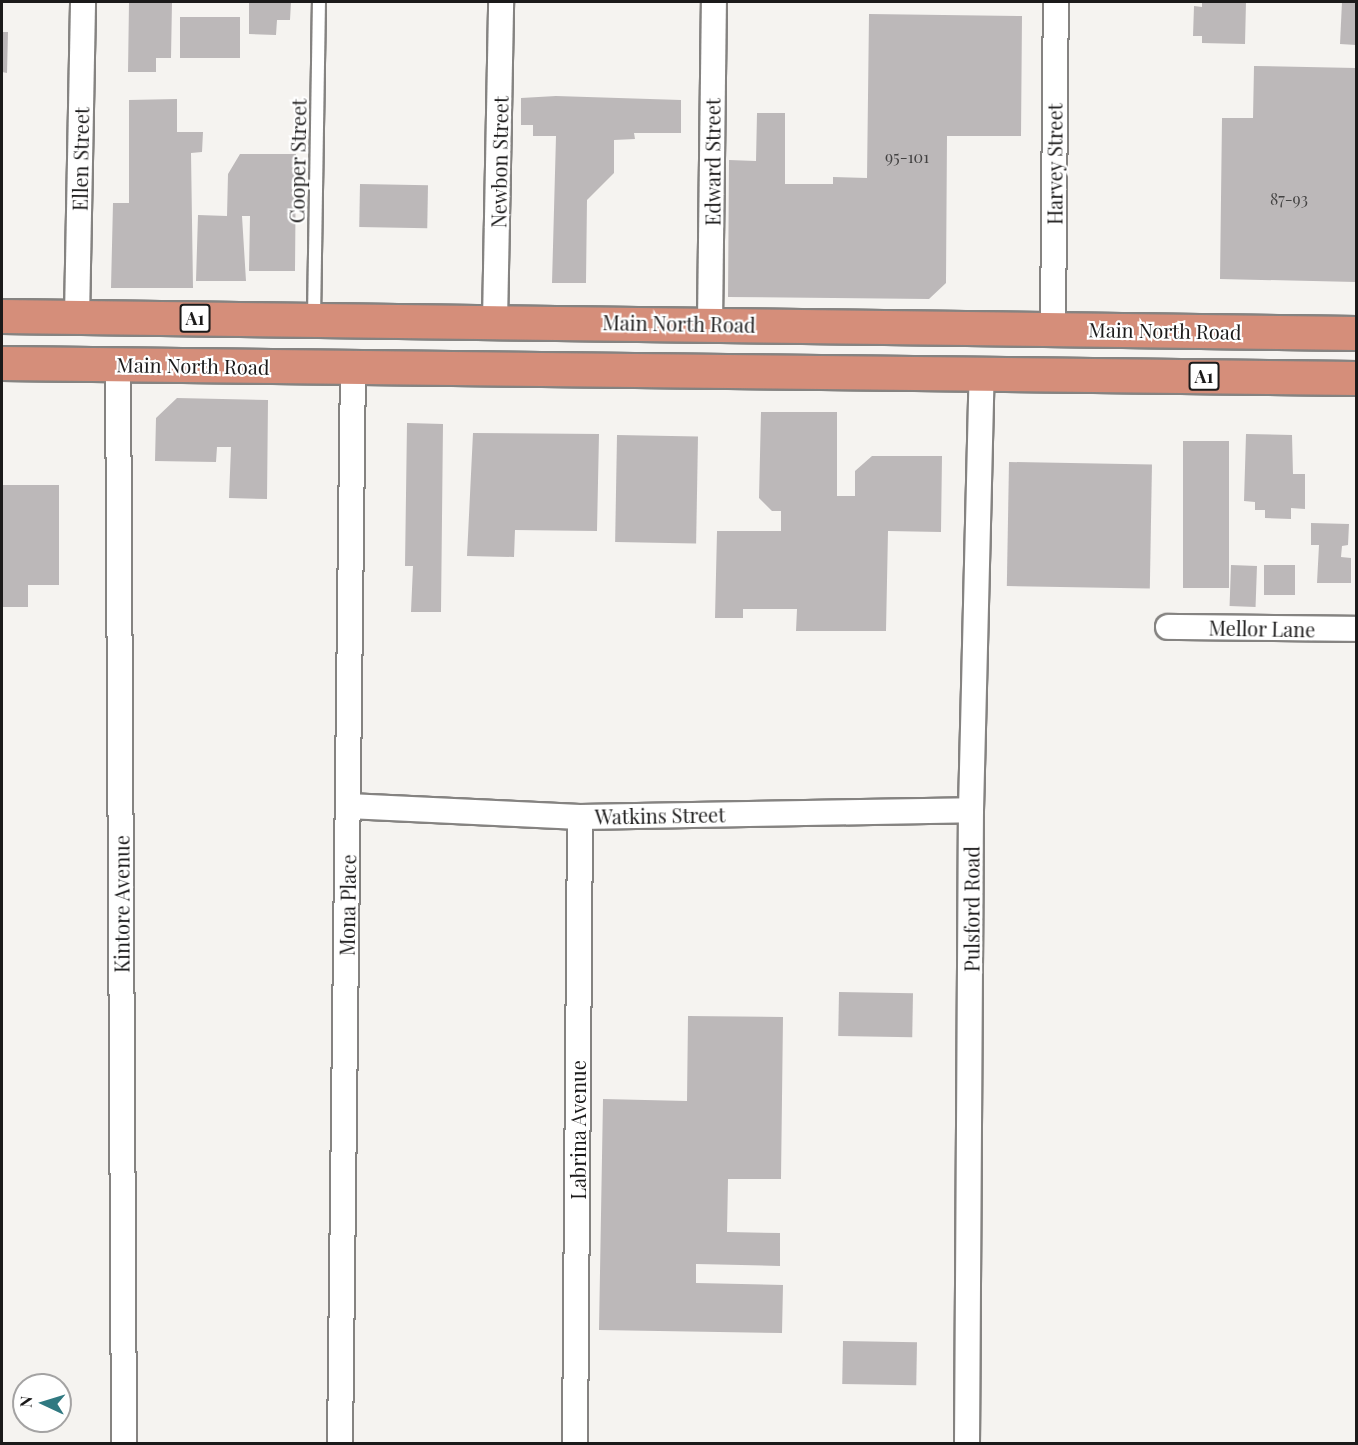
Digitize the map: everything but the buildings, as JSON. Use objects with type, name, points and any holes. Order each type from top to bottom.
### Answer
[{"type":"highway","name":"Main North Road","points":[[2,316],[1053,327],[1356,333]]},
{"type":"highway","points":[[494,369],[495,322]]},
{"type":"highway","points":[[710,323],[710,370]]},
{"type":"highway","points":[[981,327],[982,375]]},
{"type":"highway","points":[[1052,375],[1053,327]]},
{"type":"highway","name":"Main North Road","points":[[2,363],[1356,378]]},
{"type":"street","name":"Ellen Street","points":[[77,317],[83,2]]},
{"type":"street","name":"Newbon Street","points":[[495,322],[501,2]]},
{"type":"street","name":"Edward Street","points":[[710,323],[714,2]]},
{"type":"street","name":"Harvey Street","points":[[1053,327],[1056,2]]},
{"type":"street","name":"Kintore Avenue","points":[[118,364],[124,1443]]},
{"type":"street","name":"Mona Place","points":[[340,1443],[353,367]]},
{"type":"street","name":"Pulsford Road","points":[[967,1443],[971,810],[982,375]]},
{"type":"street","name":"Mellor Lane","points":[[1168,627],[1356,629]]},
{"type":"street","name":"Watkins Street","points":[[348,806],[580,817],[971,810]]},
{"type":"street","name":"Labrina Avenue","points":[[575,1443],[580,817]]},
{"type":"lane","name":"Cooper Street","points":[[314,321],[319,2]]}]
